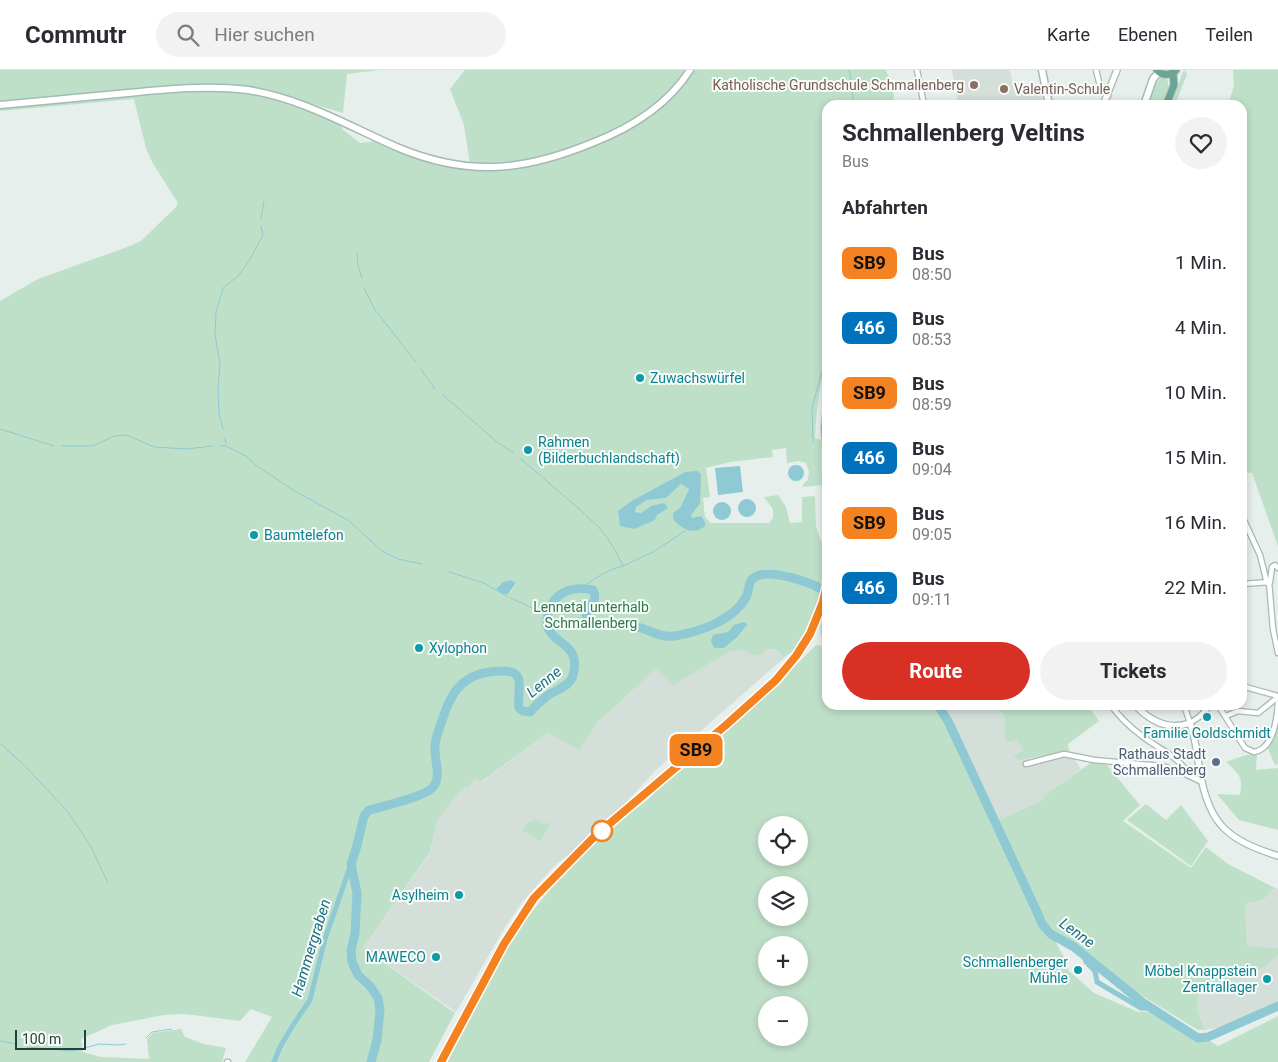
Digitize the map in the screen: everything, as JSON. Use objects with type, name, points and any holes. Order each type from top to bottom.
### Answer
[{"type":"main road","points":[[0,105],[193,88],[238,89],[276,96],[300,103],[424,157],[462,165],[499,168],[528,164],[585,147],[635,123],[668,98],[690,70]]},
{"type":"main road","points":[[1042,70],[1048,100]]},
{"type":"main road","points":[[1146,100],[1158,71],[1165,75],[1175,72],[1174,85],[1168,100]]},
{"type":"main road","points":[[441,1062],[504,944],[534,898],[595,836],[762,694],[788,666],[810,634],[822,605]]},
{"type":"street","points":[[917,70],[923,100]]},
{"type":"street","points":[[1096,70],[1100,86],[1108,96]]},
{"type":"street","points":[[1106,100],[1117,70]]},
{"type":"street","points":[[1247,527],[1260,555],[1268,582],[1273,629],[1278,653]]},
{"type":"street","points":[[1247,584],[1268,582],[1271,580],[1272,567],[1275,565],[1278,568]]},
{"type":"street","points":[[1247,687],[1278,696]]},
{"type":"street","points":[[1226,716],[1238,712],[1258,713],[1278,696]]},
{"type":"street","points":[[1222,710],[1245,748],[1251,752],[1256,752],[1265,746],[1275,722],[1278,704]]},
{"type":"street","points":[[1115,710],[1136,731],[1183,765],[1188,776]]},
{"type":"street","points":[[1140,710],[1160,724],[1178,726],[1190,723],[1206,710]]},
{"type":"street","points":[[1186,710],[1194,735],[1204,793],[1211,809],[1226,832],[1240,842],[1278,856]]},
{"type":"street","points":[[1026,764],[1064,754],[1094,760],[1173,768],[1202,782]]},
{"type":"shaded area","points":[[952,70],[1010,70],[1014,91],[1040,87],[1042,100],[957,100]]},
{"type":"shaded area","points":[[772,644],[784,658],[654,772],[595,837],[556,864],[523,901],[505,927],[456,1012],[363,948],[430,853],[439,816],[469,777],[482,782],[547,733],[579,750],[598,722],[656,669],[741,646]]},
{"type":"shaded area","points":[[946,710],[1000,710],[1004,717],[1007,743],[1017,740],[1023,750],[1014,757],[1031,759],[1069,751],[1081,769],[1046,794],[1042,800],[997,821]]},
{"type":"shaded area","points":[[1275,888],[1278,889],[1278,948],[1247,947],[1245,904],[1263,900]]},
{"type":"shaded area","points":[[1278,955],[1278,1002],[1223,1027],[1205,1030],[1197,1010],[1198,995],[1207,987],[1249,975],[1263,968]]},
{"type":"green space","points":[[0,70],[380,70],[347,74],[343,113],[283,95],[235,86],[0,103]]},
{"type":"green space","name":"Lennetal unterhalb Schmallenberg","points":[[465,70],[886,70],[894,94],[893,100],[822,100],[822,382],[816,417],[815,438],[821,440],[822,485],[803,487],[803,484],[808,480],[809,472],[806,463],[798,461],[787,463],[786,448],[772,450],[773,457],[730,462],[706,468],[710,497],[703,498],[705,517],[711,523],[769,523],[773,518],[773,509],[764,497],[778,495],[786,507],[790,523],[802,522],[802,497],[815,496],[816,526],[822,544],[822,578],[820,592],[806,634],[798,648],[784,658],[776,649],[766,649],[760,655],[748,654],[745,650],[730,651],[673,685],[656,669],[598,722],[579,750],[547,733],[481,782],[474,779],[468,788],[465,787],[458,793],[438,819],[430,852],[363,948],[455,1013],[429,1062],[245,1062],[272,1017],[251,1009],[240,1021],[185,1014],[164,1015],[112,1025],[81,1039],[83,1052],[101,1057],[149,1059],[147,1039],[153,1033],[181,1029],[185,1037],[204,1044],[226,1048],[222,1062],[0,1062],[0,301],[38,279],[142,240],[178,203],[152,162],[146,148],[134,99],[0,111],[0,108],[177,91],[242,92],[281,100],[342,123],[342,129],[360,143],[377,141],[439,165],[471,171],[464,125],[450,89]],"holes":[[[685,472],[700,504],[691,515],[692,518],[673,513],[680,508],[689,489],[681,484],[666,498],[647,500],[636,507],[635,512],[641,513],[651,506],[634,529],[633,500]],[[511,580],[516,583],[510,593],[498,586]]]},
{"type":"green space","points":[[1184,70],[1187,74],[1177,100],[1172,100]]},
{"type":"green space","points":[[1233,70],[1278,70],[1278,546],[1252,473],[1247,472],[1247,100],[1230,100],[1234,86]]},
{"type":"green space","points":[[1161,77],[1167,79],[1168,90],[1163,100],[1150,100],[1155,85]]},
{"type":"green space","points":[[822,622],[822,636],[821,636],[820,627]]},
{"type":"green space","points":[[816,645],[822,646],[822,710],[946,710],[997,821],[1042,800],[1046,794],[1092,762],[1107,765],[1140,805],[1123,821],[1191,868],[1206,847],[1228,864],[1275,888],[1263,900],[1245,904],[1247,946],[1278,948],[1278,955],[1263,968],[1249,975],[1207,987],[1198,995],[1197,1010],[1205,1030],[1198,1030],[1102,971],[1044,921],[1064,957],[1068,970],[1094,993],[1138,1012],[1160,1011],[1218,1046],[1278,1016],[1278,1062],[447,1062],[507,949],[534,909],[579,858],[605,833],[655,792],[659,786],[767,694]]},
{"type":"green space","points":[[1000,710],[1091,710],[1099,721],[1068,744],[1069,751],[1020,760],[1013,757],[1023,750],[1017,740],[1006,743],[1004,717]]},
{"type":"green space","points":[[1278,721],[1278,764],[1275,765],[1267,746]]},
{"type":"green space","points":[[1257,753],[1256,770],[1278,768],[1278,830],[1239,820],[1217,794],[1240,795],[1241,780],[1235,770],[1226,762]]},
{"type":"green space","points":[[1146,804],[1166,820],[1181,805],[1208,841],[1191,866],[1127,820]]},
{"type":"green space","points":[[536,819],[543,824],[551,824],[540,841],[522,830],[526,824]]},
{"type":"water","points":[[793,465],[799,465],[804,470],[802,479],[793,481],[788,476],[788,470]]},
{"type":"water","points":[[740,466],[743,492],[718,495],[715,468]]},
{"type":"water","points":[[697,471],[701,474],[700,504],[691,515],[692,518],[701,516],[705,526],[701,529],[696,531],[688,530],[680,526],[673,519],[673,513],[680,508],[689,489],[681,484],[666,498],[647,500],[636,507],[635,512],[641,513],[651,506],[664,503],[668,508],[657,515],[655,520],[634,529],[620,526],[618,511],[633,500],[685,472]]},
{"type":"water","points":[[747,499],[753,502],[756,508],[753,514],[747,517],[741,514],[738,508],[741,502]]},
{"type":"water","points":[[718,502],[726,502],[731,507],[729,518],[718,520],[713,515],[713,507]]},
{"type":"water","points":[[511,580],[516,583],[508,594],[503,594],[496,589],[503,582]]},
{"type":"water","points":[[743,622],[747,625],[737,637],[724,648],[714,648],[711,641],[713,635],[728,632],[734,625]]},
{"type":"waterway","points":[[849,70],[853,100]]},
{"type":"waterway","points":[[261,219],[264,201]]},
{"type":"waterway","points":[[223,429],[219,414],[220,364],[215,335],[216,313],[223,288],[238,276],[249,261],[263,235],[261,226]]},
{"type":"waterway","points":[[357,253],[358,266],[362,278]]},
{"type":"waterway","points":[[364,288],[375,310],[416,362]]},
{"type":"waterway","points":[[421,369],[435,389]]},
{"type":"waterway","points":[[813,442],[812,408],[822,371]]},
{"type":"waterway","points":[[443,395],[497,442],[514,453]]},
{"type":"waterway","points":[[0,429],[54,446]]},
{"type":"waterway","points":[[62,446],[93,446],[114,436],[127,435],[154,447],[187,449],[212,446]]},
{"type":"waterway","points":[[225,438],[226,444]]},
{"type":"waterway","points":[[220,446],[226,446],[246,456],[257,466],[298,493],[348,520],[382,551],[398,559],[422,564]]},
{"type":"waterway","points":[[520,458],[585,514]]},
{"type":"waterway","points":[[583,588],[602,574],[623,566],[612,545],[593,521],[586,516]]},
{"type":"waterway","points":[[623,566],[653,552],[685,531]]},
{"type":"waterway","points":[[449,572],[484,583],[508,597]]},
{"type":"waterway","name":"Lenne","points":[[371,1062],[377,1040],[380,1010],[378,998],[370,986],[358,975],[352,962],[351,950],[355,934],[357,893],[351,864],[364,816],[369,810],[413,798],[429,791],[436,783],[436,737],[446,709],[456,690],[463,683],[480,674],[503,671],[511,672],[516,674],[518,678],[519,708],[530,712],[547,696],[566,685],[573,675],[575,664],[573,656],[570,650],[550,632],[547,621],[552,603],[561,594],[572,589],[593,590],[595,596],[586,614],[591,623],[635,627],[669,636],[694,632],[714,624],[733,613],[747,595],[752,579],[755,577],[771,574],[781,575],[822,589]]},
{"type":"waterway","points":[[511,598],[534,609],[548,612]]},
{"type":"waterway","name":"Lenne","points":[[941,710],[949,723],[1042,924],[1051,934],[1074,947],[1142,1002],[1198,1038],[1208,1037],[1278,1006]]},
{"type":"waterway","points":[[1,744],[26,767],[68,812],[91,847],[108,883]]},
{"type":"waterway","name":"Hammergraben","points":[[274,1062],[280,1047],[310,1000],[325,939],[351,864]]},
{"type":"waterway","points":[[1084,956],[1086,962],[1095,971],[1097,982],[1141,1008],[1152,1008]]},
{"type":"waterway","points":[[146,1038],[152,1032],[172,1029]]},
{"type":"waterway","points":[[0,1041],[17,1044]]},
{"type":"waterway","points":[[27,1047],[73,1051],[99,1044],[126,1044]]},
{"type":"bus line","name":"SB9","points":[[441,1062],[504,944],[534,898],[595,836],[776,680],[805,644],[822,605]]},
{"type":"place","name":"Katholische Grundschule Schmallenberg","points":[[974,85]]},
{"type":"place","name":"Valentin-Schule","points":[[1004,89]]},
{"type":"place","name":"Zuwachswürfel","points":[[640,378]]},
{"type":"place","name":"Rahmen (Bilderbuchlandschaft)","points":[[528,450]]},
{"type":"place","name":"Baumtelefon","points":[[254,535]]},
{"type":"place","name":"Xylophon","points":[[419,648]]},
{"type":"place","name":"Familie Goldschmidt","points":[[1207,717]]},
{"type":"place","name":"Rathaus Stadt Schmallenberg","points":[[1216,762]]},
{"type":"place","name":"Asylheim","points":[[459,895]]},
{"type":"place","name":"MAWECO","points":[[436,957]]},
{"type":"place","name":"Schmallenberger Mühle","points":[[1078,970]]},
{"type":"place","name":"Möbel Knappstein Zentrallager","points":[[1267,979]]}]
